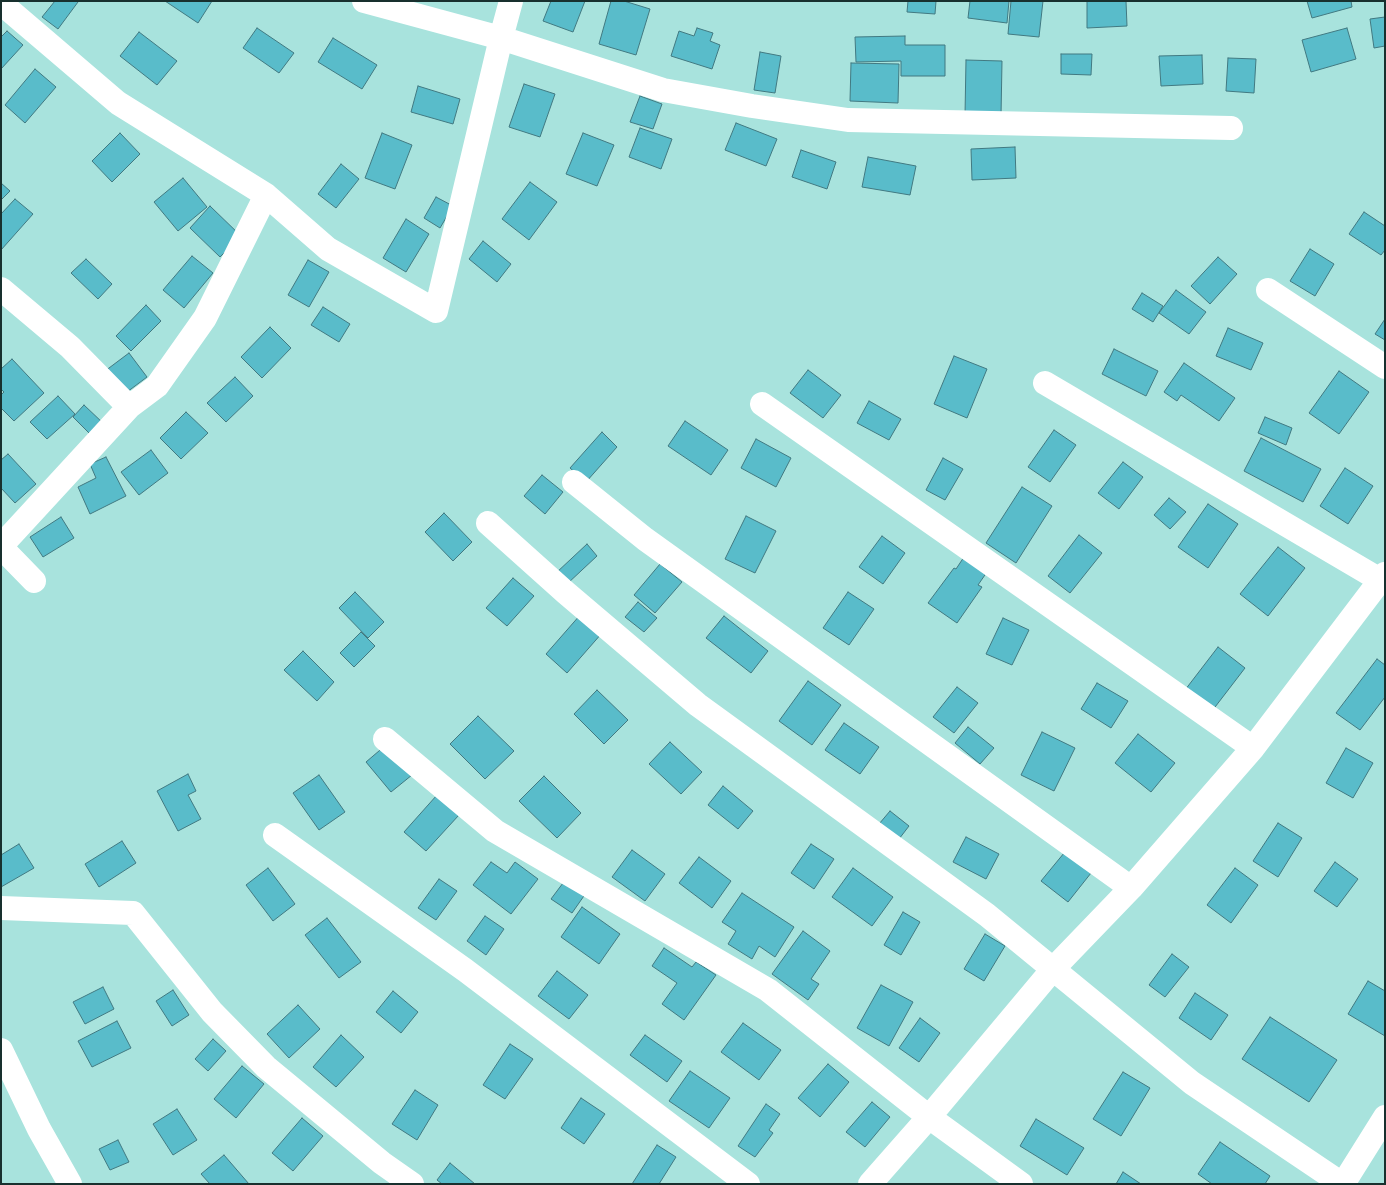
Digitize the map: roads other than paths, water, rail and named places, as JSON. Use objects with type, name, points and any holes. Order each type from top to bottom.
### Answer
[{"type":"street","points":[[364,1],[500,38],[663,90],[752,106],[848,120],[1231,128]]},
{"type":"street","points":[[1,3],[118,103],[266,195],[328,249],[436,311],[500,38],[511,1]]},
{"type":"street","points":[[34,581],[1,546],[129,407],[157,386],[204,318],[266,195]]},
{"type":"street","points":[[1,289],[70,347],[129,407]]},
{"type":"street","points":[[1268,290],[1385,368]]},
{"type":"street","points":[[870,1184],[929,1117],[1052,969],[1131,888],[1253,748],[1382,577],[1045,383]]},
{"type":"street","points":[[762,404],[1253,748]]},
{"type":"street","points":[[574,482],[645,539],[1131,888]]},
{"type":"street","points":[[488,523],[565,592],[698,705],[987,915],[1192,1083],[1343,1184],[1385,1117]]},
{"type":"street","points":[[385,739],[495,832],[768,990],[929,1117],[1021,1184]]},
{"type":"street","points":[[275,835],[465,970],[748,1184]]},
{"type":"street","points":[[1,908],[133,913],[212,1012],[266,1067],[382,1163],[412,1184]]},
{"type":"street","points":[[1,1050],[39,1129],[70,1184]]}]
